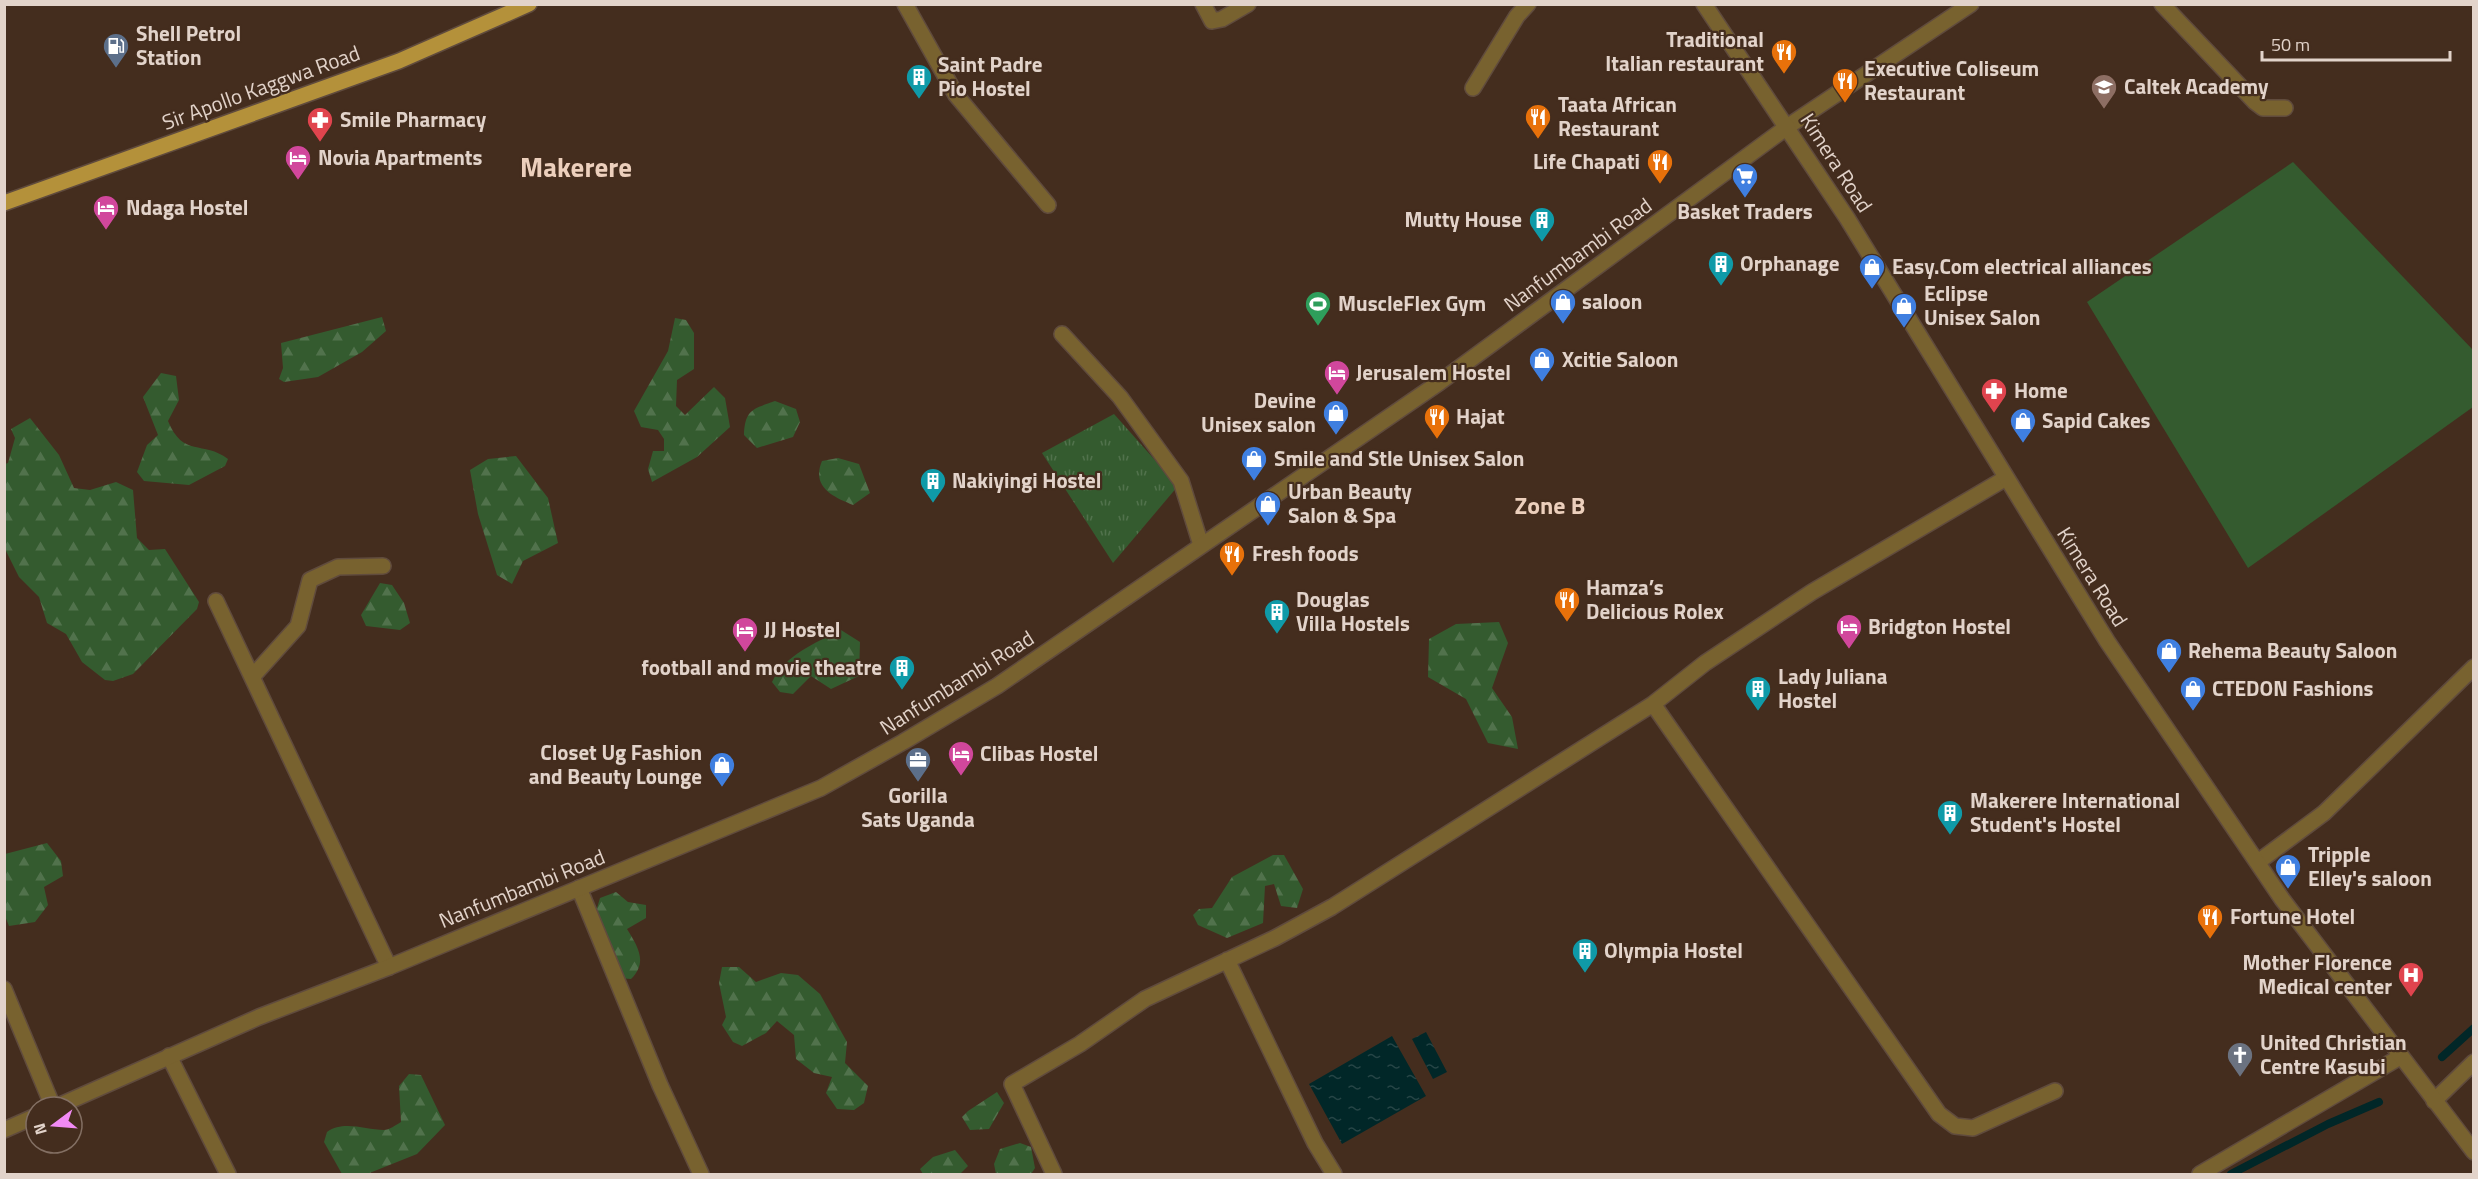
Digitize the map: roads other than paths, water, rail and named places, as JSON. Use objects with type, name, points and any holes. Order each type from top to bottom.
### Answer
[{"type":"main road","name":"Sir Apollo Kaggwa Road","points":[[4,203],[399,61],[529,4]]},
{"type":"street","points":[[905,4],[956,95],[1048,204]]},
{"type":"street","points":[[1203,4],[1212,21],[1222,19],[1248,4]]},
{"type":"street","points":[[1473,88],[1517,15],[1528,4]]},
{"type":"street","name":"Kimera Road","points":[[1704,4],[1847,218],[2107,641],[2258,862],[2400,1057],[2474,1152]]},
{"type":"street","name":"Nanfumbambi Road","points":[[81,1095],[258,1017],[389,967],[821,788],[997,686],[1440,382],[1787,127],[1971,4]]},
{"type":"street","points":[[2162,4],[2255,102],[2263,108],[2285,108]]},
{"type":"street","points":[[1062,333],[1120,397],[1180,481],[1201,545]]},
{"type":"street","points":[[1054,1174],[1012,1084],[1080,1044],[1145,999],[1332,907],[1653,704],[1705,663],[1812,592],[2006,478]]},
{"type":"street","points":[[253,676],[302,618],[306,586],[310,580],[338,567],[383,566]]},
{"type":"street","points":[[216,601],[389,967]]},
{"type":"street","points":[[2258,862],[2324,813],[2474,667]]},
{"type":"street","points":[[1653,704],[1939,1114],[1955,1126],[1973,1128],[2055,1091]]},
{"type":"street","points":[[579,888],[660,1085],[701,1174]]},
{"type":"street","points":[[1227,960],[1316,1143],[1334,1174]]},
{"type":"street","points":[[4,988],[49,1095]]},
{"type":"street","points":[[169,1056],[228,1174]]},
{"type":"street","points":[[2200,1174],[2400,1057]]},
{"type":"street","points":[[2434,1101],[2474,1062]]},
{"type":"street","points":[[4,1130],[24,1121]]},
{"type":"water","points":[[1426,1032],[1447,1072],[1433,1079],[1412,1039]]},
{"type":"water","points":[[1392,1036],[1426,1096],[1342,1144],[1309,1084]]},
{"type":"waterway","points":[[2442,1057],[2474,1028]]},
{"type":"waterway","points":[[2231,1174],[2328,1124],[2379,1102]]},
{"type":"place","name":"Shell Petrol Station","points":[[116,69]]},
{"type":"place","name":"Traditional Italian restaurant","points":[[1784,75]]},
{"type":"place","name":"Saint Padre Pio Hostel","points":[[919,100]]},
{"type":"place","name":"Executive Coliseum Restaurant","points":[[1845,104]]},
{"type":"place","name":"Caltek Academy","points":[[2104,110]]},
{"type":"place","name":"Taata African Restaurant","points":[[1538,140]]},
{"type":"place","name":"Smile Pharmacy","points":[[320,143]]},
{"type":"place","name":"Novia Apartments","points":[[298,181]]},
{"type":"place","name":"Life Chapati","points":[[1660,185]]},
{"type":"place","name":"Basket Traders","points":[[1745,199]]},
{"type":"place","name":"Ndaga Hostel","points":[[106,231]]},
{"type":"place","name":"Mutty House","points":[[1542,243]]},
{"type":"place","name":"Orphanage","points":[[1721,287]]},
{"type":"place","name":"Easy.Com electrical alliances","points":[[1872,290]]},
{"type":"place","name":"saloon","points":[[1563,325]]},
{"type":"place","name":"MuscleFlex Gym","points":[[1318,327]]},
{"type":"place","name":"Eclipse Unisex Salon","points":[[1904,329]]},
{"type":"place","name":"Xcitie Saloon","points":[[1542,383]]},
{"type":"place","name":"Jerusalem Hostel","points":[[1337,396]]},
{"type":"place","name":"Home","points":[[1994,414]]},
{"type":"place","name":"Devine Unisex salon","points":[[1336,436]]},
{"type":"place","name":"Hajat","points":[[1437,440]]},
{"type":"place","name":"Sapid Cakes","points":[[2023,444]]},
{"type":"place","name":"Smile and Stle Unisex Salon","points":[[1254,482]]},
{"type":"place","name":"Nakiyingi Hostel","points":[[933,504]]},
{"type":"place","name":"Urban Beauty Salon & Spa","points":[[1268,527]]},
{"type":"place","name":"Fresh foods","points":[[1232,577]]},
{"type":"place","name":"Hamza’s Delicious Rolex","points":[[1567,623]]},
{"type":"place","name":"Douglas Villa Hostels","points":[[1277,635]]},
{"type":"place","name":"Bridgton Hostel","points":[[1849,650]]},
{"type":"place","name":"JJ Hostel","points":[[745,653]]},
{"type":"place","name":"Rehema Beauty Saloon","points":[[2169,674]]},
{"type":"place","name":"football and movie theatre","points":[[902,691]]},
{"type":"place","name":"Lady Juliana Hostel","points":[[1758,712]]},
{"type":"place","name":"CTEDON Fashions","points":[[2193,712]]},
{"type":"place","name":"Clibas Hostel","points":[[961,777]]},
{"type":"place","name":"Gorilla Sats Uganda","points":[[918,783]]},
{"type":"place","name":"Closet Ug Fashion and Beauty Lounge","points":[[722,788]]},
{"type":"place","name":"Makerere International Student's Hostel","points":[[1950,836]]},
{"type":"place","name":"Tripple Elley's saloon","points":[[2288,890]]},
{"type":"place","name":"Fortune Hotel","points":[[2210,940]]},
{"type":"place","name":"Olympia Hostel","points":[[1585,974]]},
{"type":"place","name":"Mother Florence Medical center","points":[[2411,998]]},
{"type":"place","name":"United Christian Centre Kasubi","points":[[2240,1078]]},
{"type":"district","name":"Makerere","points":[[576,168]]},
{"type":"district","name":"Zone B","points":[[1550,506]]}]
